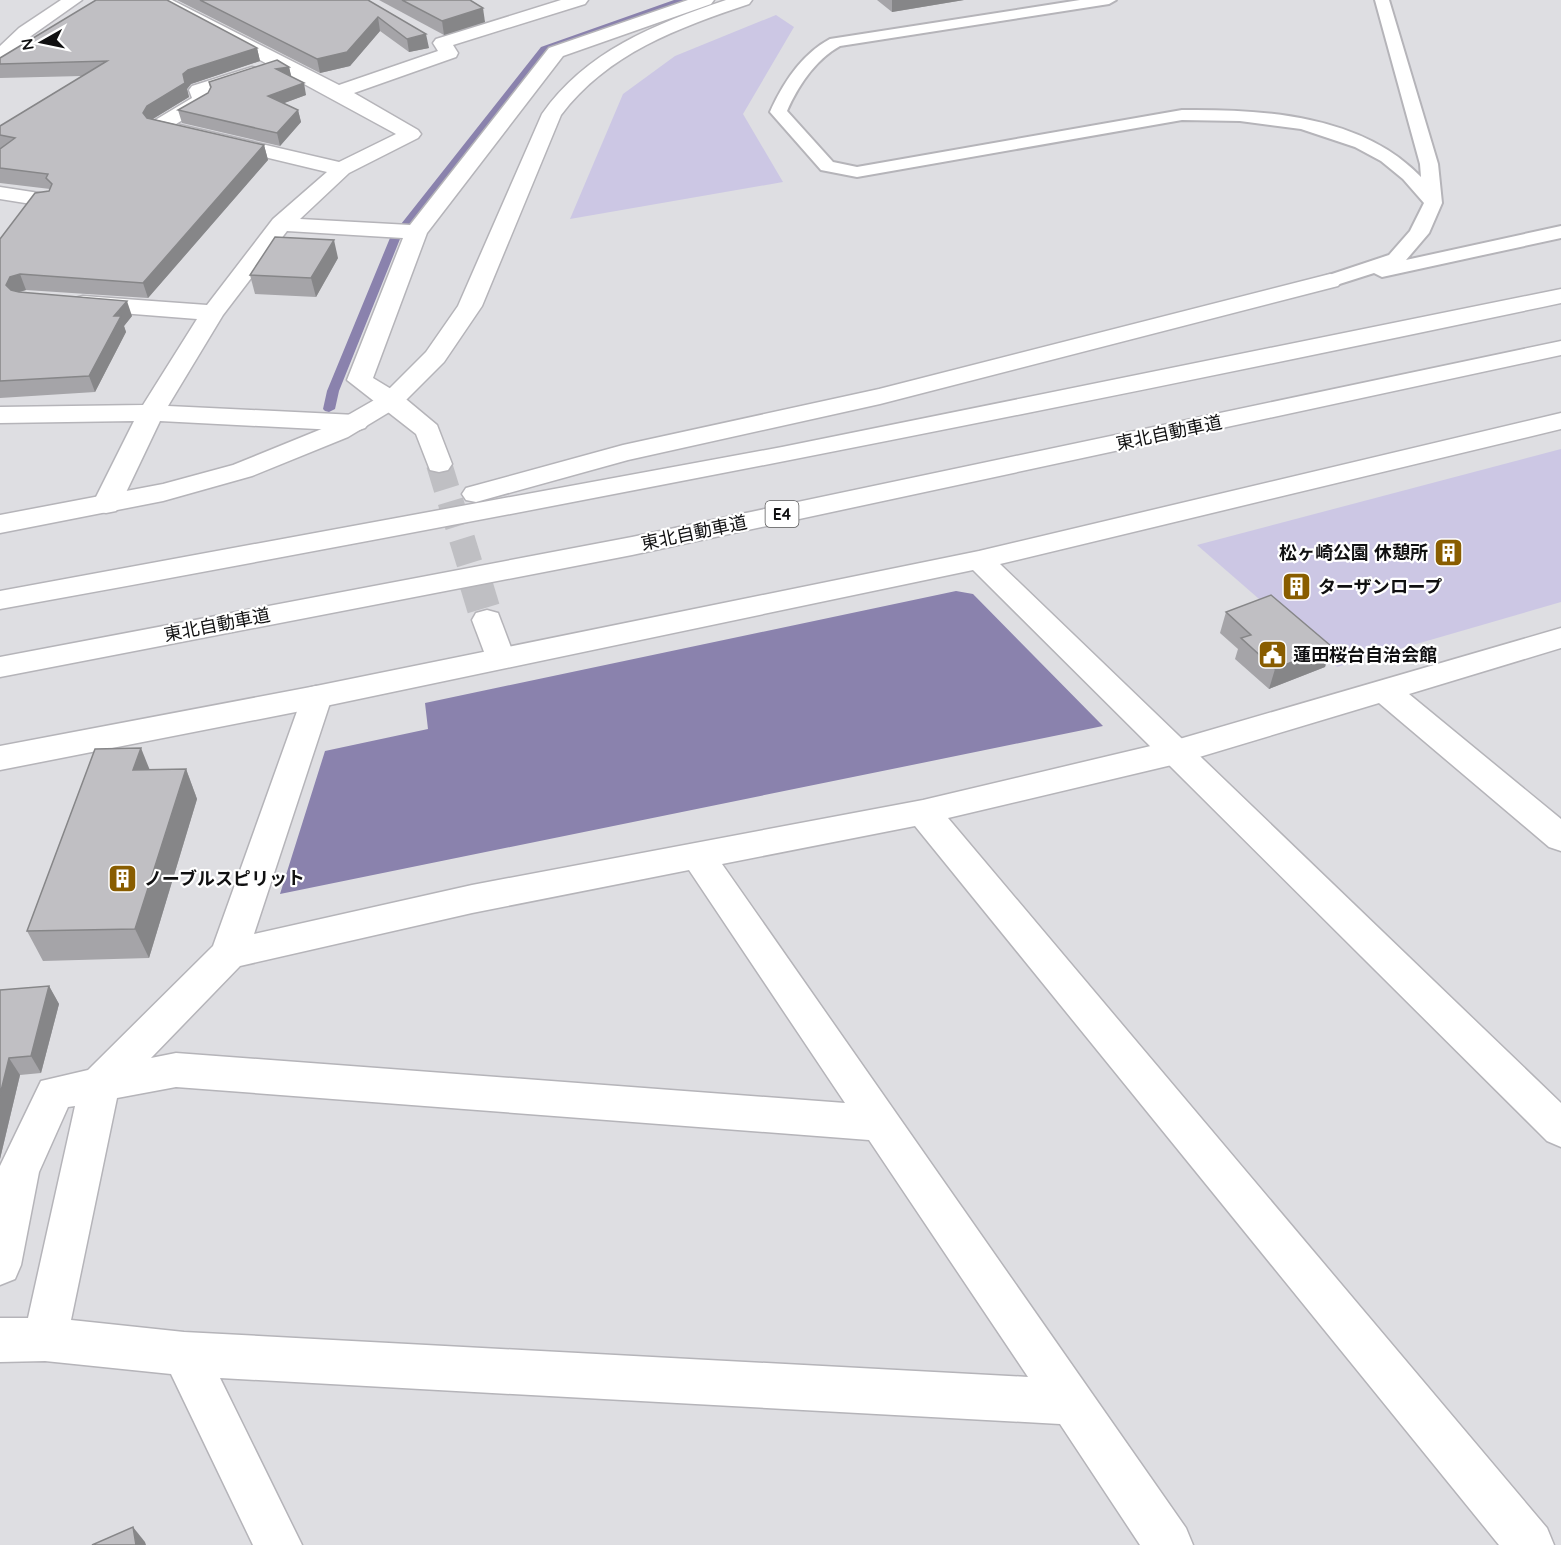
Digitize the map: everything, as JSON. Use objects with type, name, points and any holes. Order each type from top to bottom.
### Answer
[{"type":"main road","points":[[0,56],[25,32],[73,0]]},
{"type":"main road","points":[[106,505],[152,413],[213,313],[281,224],[342,169],[411,134],[338,92],[159,0]]},
{"type":"main road","points":[[537,0],[557,7]]},
{"type":"main road","points":[[439,464],[428,431],[392,400],[360,380],[416,232],[556,52],[705,0]]},
{"type":"main road","points":[[0,524],[200,486],[276,461],[356,423],[392,400],[427,367],[453,334],[470,306],[552,114],[566,92],[585,74],[611,56],[669,28],[742,0]]},
{"type":"main road","points":[[442,43],[557,7],[586,5]]},
{"type":"main road","points":[[616,14],[652,18]]},
{"type":"main road","points":[[338,92],[449,53],[442,43],[422,32]]},
{"type":"main road","points":[[282,63],[199,90],[202,100],[159,126],[342,169]]},
{"type":"main road","points":[[0,194],[44,200]]},
{"type":"main road","points":[[281,224],[416,232]]},
{"type":"main road","points":[[248,556],[623,453],[880,396],[1330,281]]},
{"type":"main road","points":[[0,600],[248,556],[907,430],[1561,296]]},
{"type":"main road","points":[[61,302],[213,313]]},
{"type":"main road","name":"東北自動車道","points":[[0,667],[632,546],[1561,348]]},
{"type":"main road","points":[[0,415],[152,413],[356,423]]},
{"type":"main road","points":[[0,758],[316,697],[980,560],[1561,421]]},
{"type":"main road","points":[[980,560],[1561,1129]]},
{"type":"main road","points":[[488,620],[500,658]]},
{"type":"main road","points":[[229,954],[472,899],[923,812],[1176,752],[1561,638]]},
{"type":"main road","points":[[1385,691],[1561,838]]},
{"type":"main road","points":[[45,1339],[100,1084],[229,954],[316,697]]},
{"type":"main road","points":[[923,812],[1530,1545]]},
{"type":"main road","points":[[699,857],[1169,1545]]},
{"type":"main road","points":[[0,1265],[18,1172],[55,1093],[176,1070],[881,1123]]},
{"type":"main road","points":[[0,1340],[45,1339],[184,1354],[1071,1402]]},
{"type":"main road","points":[[184,1354],[278,1545]]},
{"type":"lane","points":[[1109,0],[836,42],[824,47],[808,63],[778,112],[827,166],[840,171],[857,172],[1182,115],[1216,114],[1276,119],[1340,135],[1378,153],[1408,174],[1433,203]]},
{"type":"lane","points":[[1330,281],[1396,259],[1419,233],[1433,203],[1429,164],[1382,0]]},
{"type":"lane","points":[[1330,281],[1441,260],[1561,232]]},
{"type":"shaded area","points":[[776,15],[794,27],[743,114],[783,182],[570,219],[623,94],[675,56]]},
{"type":"shaded area","points":[[1561,449],[1561,602],[1337,667],[1197,545]]},
{"type":"shaded area","points":[[956,591],[973,594],[1103,726],[280,894],[325,751],[428,729],[425,703]]},
{"type":"building","points":[[96,0],[167,0],[257,48],[188,70],[183,74],[185,83],[147,106],[143,113],[147,118],[264,145],[143,283],[20,274],[10,277],[6,285],[11,290],[19,292],[127,301],[114,316],[121,316],[89,376],[0,381],[0,239],[35,193],[49,191],[52,184],[46,178],[48,174],[0,168],[0,149],[15,138],[0,135],[0,126],[107,61],[0,64],[0,58]]},
{"type":"building","points":[[200,0],[368,0],[426,34],[407,39],[378,17],[347,52],[317,59]]},
{"type":"building","points":[[402,0],[470,0],[483,8],[442,21]]},
{"type":"building","points":[[277,60],[289,67],[276,69],[304,83],[268,96],[298,110],[277,133],[178,110],[208,93],[211,87],[209,82]]},
{"type":"building","points":[[275,237],[334,240],[311,278],[250,275]]},
{"type":"building","points":[[1271,595],[1331,646],[1275,669],[1241,638],[1251,635],[1226,612]]},
{"type":"building","name":"ノーブルスピリット","points":[[141,748],[133,770],[186,769],[135,929],[27,931],[95,749]]},
{"type":"building","points":[[49,986],[31,1056],[9,1058],[0,1095],[0,990]]},
{"type":"building","points":[[133,1527],[136,1545],[92,1545]]},
{"type":"waterway","points":[[329,409],[333,391],[395,238],[544,49],[681,0]]},
{"type":"tunnel","points":[[439,464],[474,578]]},
{"type":"tunnel","points":[[474,577],[487,620]]},
{"type":"place","name":"松ヶ崎公園 休憩所","points":[[1449,553]]},
{"type":"place","name":"ターザンロープ","points":[[1297,587]]},
{"type":"place","name":"蓮田桜台自治会館","points":[[1272,655]]},
{"type":"place","name":"ノーブルスピリット","points":[[123,879]]}]
